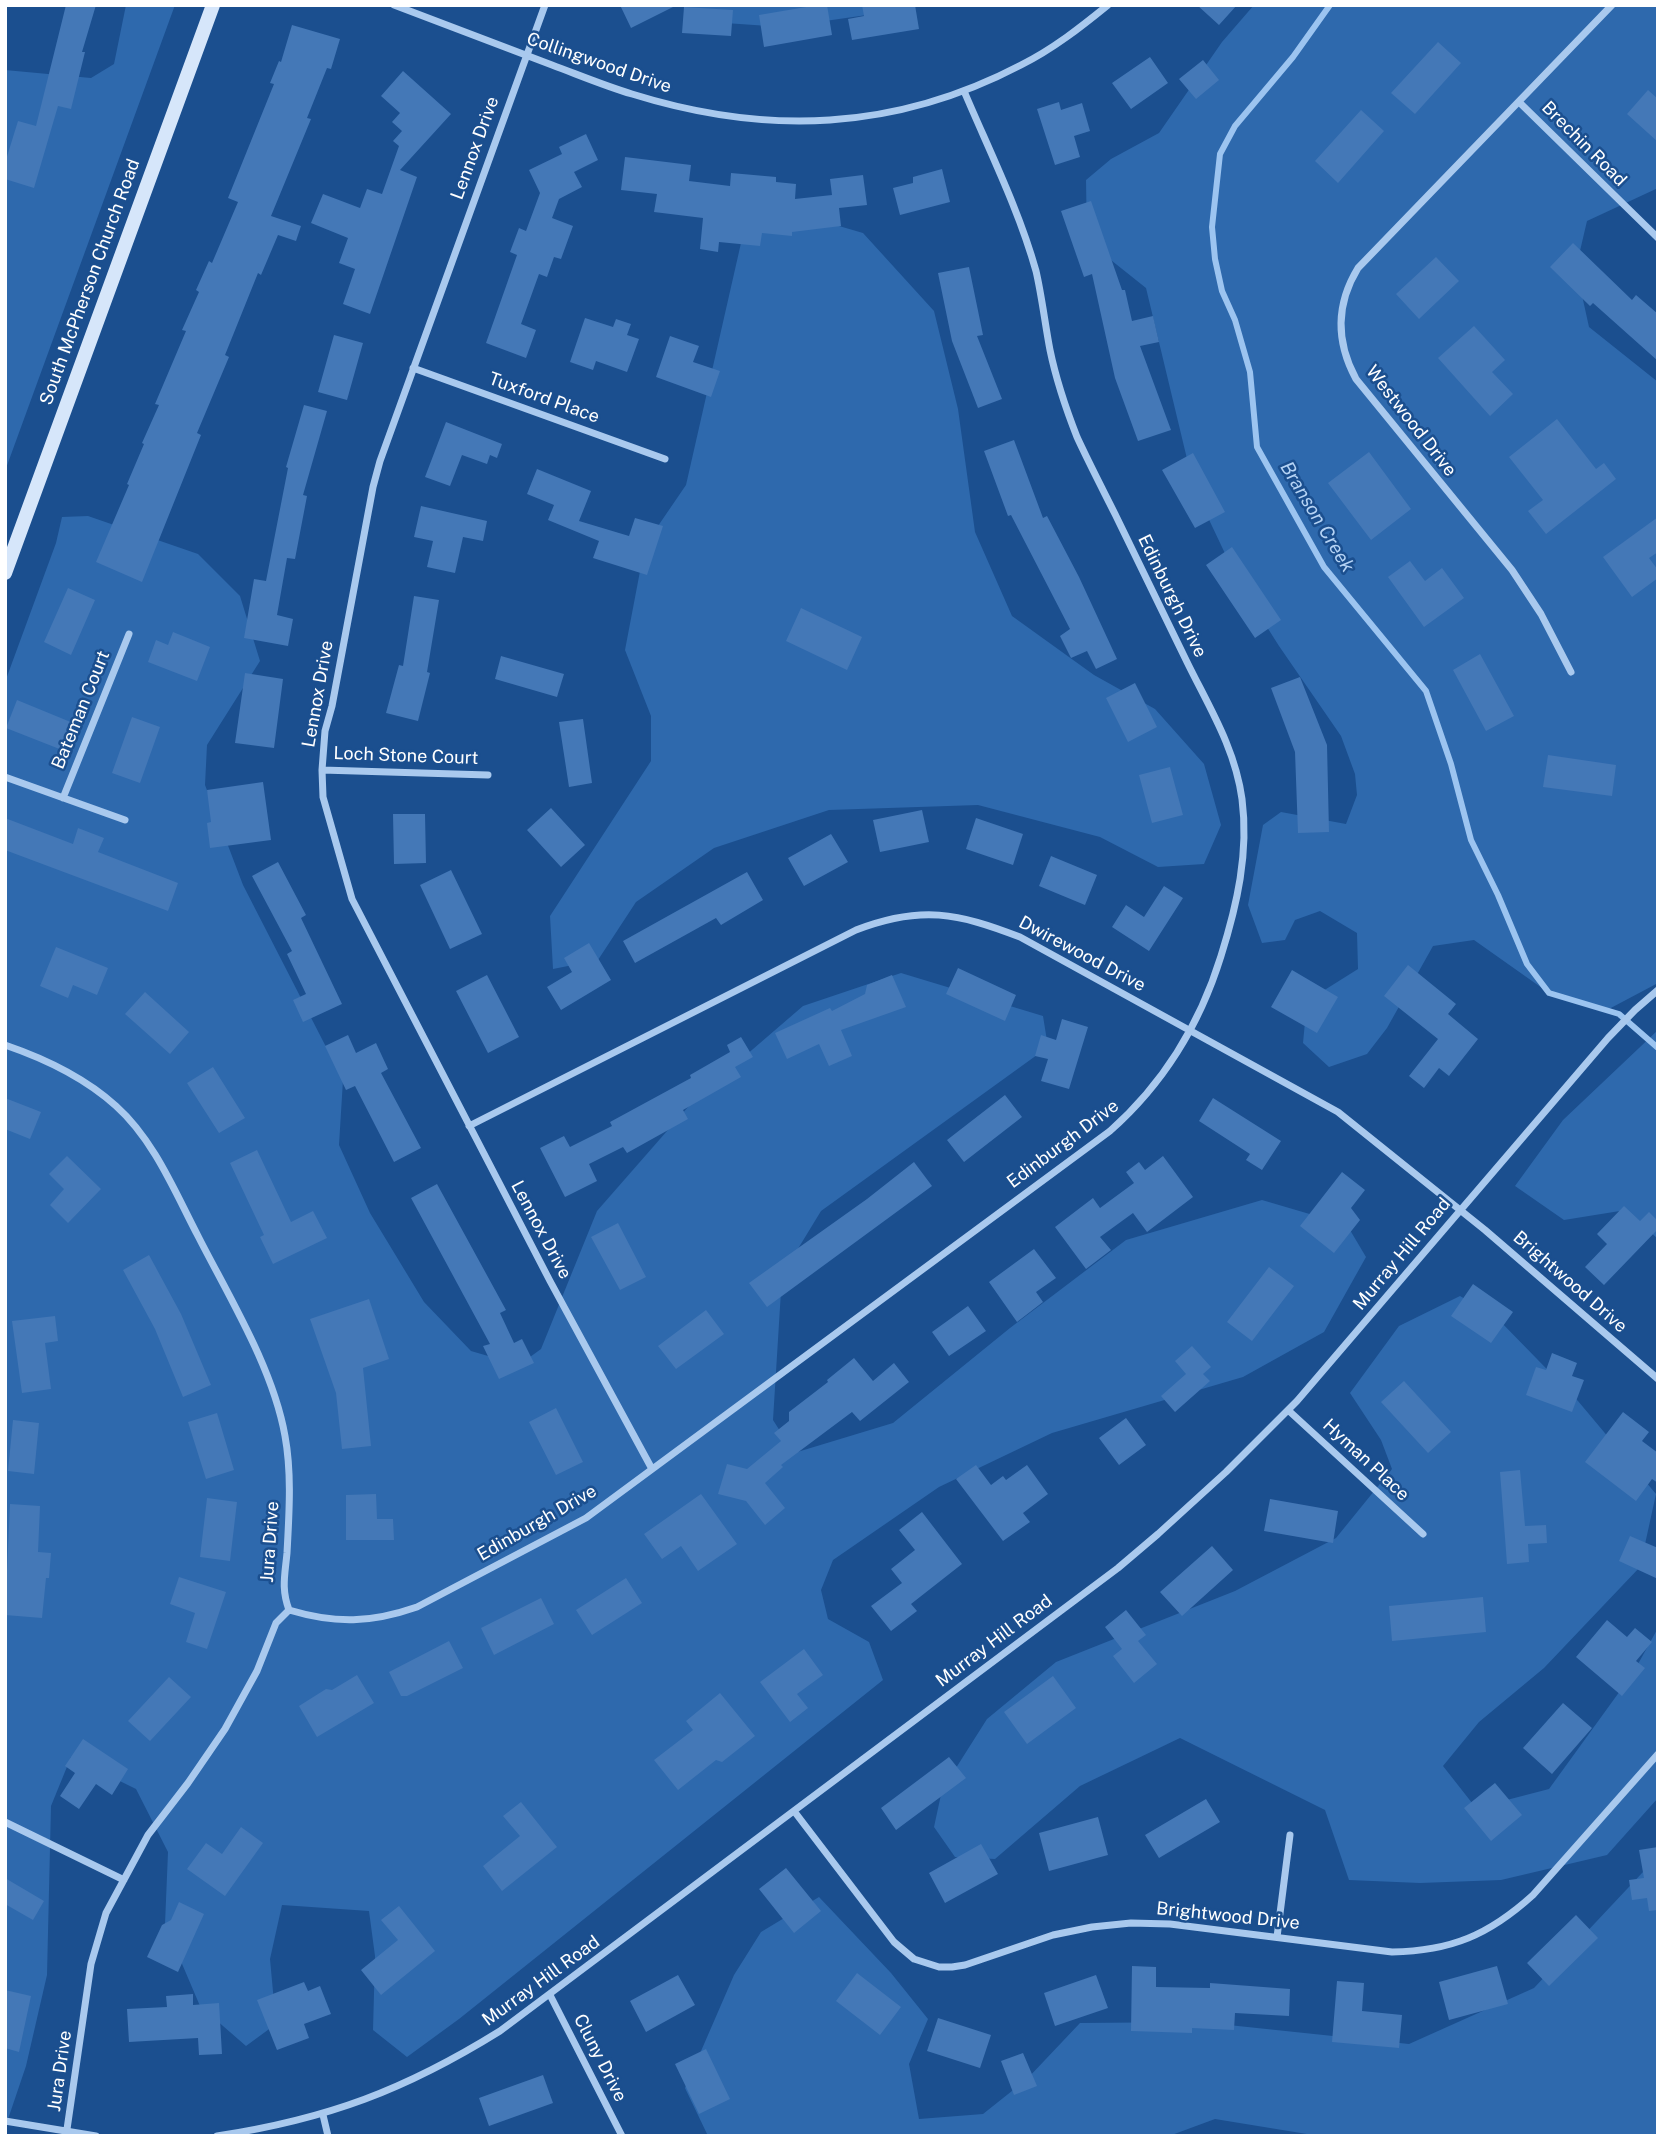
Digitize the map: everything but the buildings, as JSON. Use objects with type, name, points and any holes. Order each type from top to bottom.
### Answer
[{"type":"main road","name":"South McPherson Church Road","points":[[5,573],[213,5]]},
{"type":"street","name":"Collingwood Drive","points":[[394,5],[629,94],[706,113],[797,123],[875,116],[914,108],[964,91],[1023,64],[1068,36],[1108,5]]},
{"type":"street","name":"Lennox Drive","points":[[545,5],[413,368],[373,487],[325,731],[323,797],[352,899],[469,1126],[652,1469]]},
{"type":"street","name":"Westwood Drive","points":[[1572,672],[1541,614],[1512,570],[1356,379],[1345,355],[1341,330],[1342,304],[1358,268],[1612,5]]},
{"type":"street","name":"Edinburgh Drive","points":[[289,1610],[327,1619],[354,1621],[379,1618],[417,1606],[586,1518],[1110,1131],[1156,1085],[1190,1030],[1214,978],[1239,889],[1244,850],[1241,798],[1233,760],[1219,723],[1077,436],[1059,387],[1035,271],[1023,233],[964,91]]},
{"type":"street","name":"Brechin Road","points":[[1519,102],[1658,239]]},
{"type":"street","name":"Tuxford Place","points":[[413,368],[665,458]]},
{"type":"street","name":"Bateman Court","points":[[64,798],[129,634]]},
{"type":"street","name":"Loch Stone Court","points":[[322,770],[488,775]]},
{"type":"street","points":[[5,777],[125,820]]},
{"type":"street","name":"Dwirewood Drive","points":[[469,1126],[856,930],[881,920],[906,915],[946,914],[984,923],[1020,937],[1338,1112],[1460,1210]]},
{"type":"street","name":"Murray Hill Road","points":[[217,2136],[323,2115],[409,2083],[456,2059],[550,1995],[1118,1567],[1226,1472],[1288,1410],[1608,1038],[1634,1010],[1658,990]]},
{"type":"street","name":"Jura Drive","points":[[5,1045],[41,1057],[86,1083],[117,1107],[135,1126],[157,1158],[251,1339],[279,1410],[289,1462],[282,1593],[289,1610],[276,1623],[257,1671],[225,1729],[148,1835],[106,1913],[91,1964],[66,2134]]},
{"type":"street","name":"Brightwood Drive","points":[[1460,1210],[1658,1379]]},
{"type":"street","name":"Hyman Place","points":[[1288,1410],[1423,1534]]},
{"type":"street","name":"Brightwood Drive","points":[[793,1811],[903,1952],[926,1964],[939,1967],[965,1965],[1054,1935],[1131,1923],[1170,1924],[1392,1952],[1418,1952],[1443,1947],[1480,1934],[1513,1913],[1533,1895],[1658,1754]]},
{"type":"street","points":[[5,1822],[124,1880]]},
{"type":"street","points":[[1277,1937],[1290,1835]]},
{"type":"street","name":"Cluny Drive","points":[[550,1995],[622,2136]]},
{"type":"street","points":[[323,2115],[327,2136]]},
{"type":"street","points":[[5,2121],[66,2134],[96,2136]]},
{"type":"shaded area","points":[[126,5],[175,5],[5,471],[5,70],[91,78],[114,64]]},
{"type":"shaded area","points":[[682,5],[894,5],[888,12],[783,27],[696,21]]},
{"type":"shaded area","points":[[1254,5],[1658,5],[1658,188],[1587,221],[1576,268],[1589,327],[1658,382],[1658,983],[1607,1010],[1549,993],[1474,940],[1433,946],[1387,1028],[1367,1054],[1329,1067],[1303,1043],[1307,1001],[1358,969],[1357,933],[1320,911],[1295,920],[1285,940],[1262,943],[1248,905],[1263,825],[1281,812],[1346,824],[1357,795],[1355,774],[1341,736],[1239,583],[1194,488],[1146,288],[1087,241],[1086,180],[1111,159],[1159,133],[1222,42]]},
{"type":"shaded area","points":[[791,212],[863,233],[934,311],[958,409],[975,532],[1012,616],[1094,675],[1155,709],[1204,764],[1221,825],[1204,864],[1158,867],[1100,837],[978,805],[829,810],[714,848],[636,902],[598,960],[553,969],[550,916],[651,761],[651,716],[625,650],[645,545],[686,485],[741,243]]},
{"type":"shaded area","points":[[88,516],[198,554],[240,596],[260,661],[207,745],[205,785],[243,885],[343,1080],[339,1145],[370,1213],[424,1302],[471,1351],[519,1365],[541,1349],[597,1211],[695,1099],[803,1006],[901,973],[1043,1016],[1048,1047],[821,1211],[782,1275],[773,1420],[794,1453],[893,1423],[1010,1328],[1126,1240],[1262,1200],[1347,1225],[1366,1257],[1324,1332],[1243,1377],[1052,1433],[939,1487],[833,1560],[821,1590],[828,1619],[869,1642],[883,1680],[459,2019],[407,2057],[373,2030],[375,1956],[369,1911],[282,1905],[270,1959],[276,2024],[246,2046],[200,2006],[165,1924],[168,1852],[136,1789],[71,1757],[51,1806],[47,1975],[26,2066],[5,2128],[5,682],[56,543],[62,517]]},
{"type":"shaded area","points":[[1658,1030],[1658,1239],[1626,1210],[1564,1220],[1515,1186],[1563,1120]]},
{"type":"shaded area","points":[[1460,1296],[1497,1318],[1578,1401],[1656,1494],[1640,1567],[1544,1668],[1479,1722],[1443,1766],[1476,1808],[1549,1789],[1633,1673],[1658,1628],[1658,1798],[1607,1855],[1501,1880],[1420,1883],[1349,1880],[1325,1810],[1180,1738],[1080,1786],[995,1859],[955,1857],[934,1827],[942,1790],[987,1719],[1056,1662],[1235,1591],[1336,1538],[1392,1469],[1381,1440],[1350,1393],[1399,1326]]},
{"type":"shaded area","points":[[1658,1856],[1658,2136],[1319,2136],[1215,2119],[1169,2136],[708,2136],[685,2088],[734,1975],[761,1932],[819,1897],[891,1973],[928,2019],[909,2064],[919,2119],[983,2114],[1027,2079],[1080,2023],[1200,2022],[1409,2044],[1534,1988]]},
{"type":"waterway","name":"Branson Creek","points":[[1330,5],[1293,57],[1235,126],[1220,154],[1212,227],[1215,259],[1222,291],[1235,320],[1250,372],[1257,447],[1324,567],[1426,691],[1451,764],[1471,840],[1527,964],[1549,993],[1619,1014],[1658,1048]]}]
